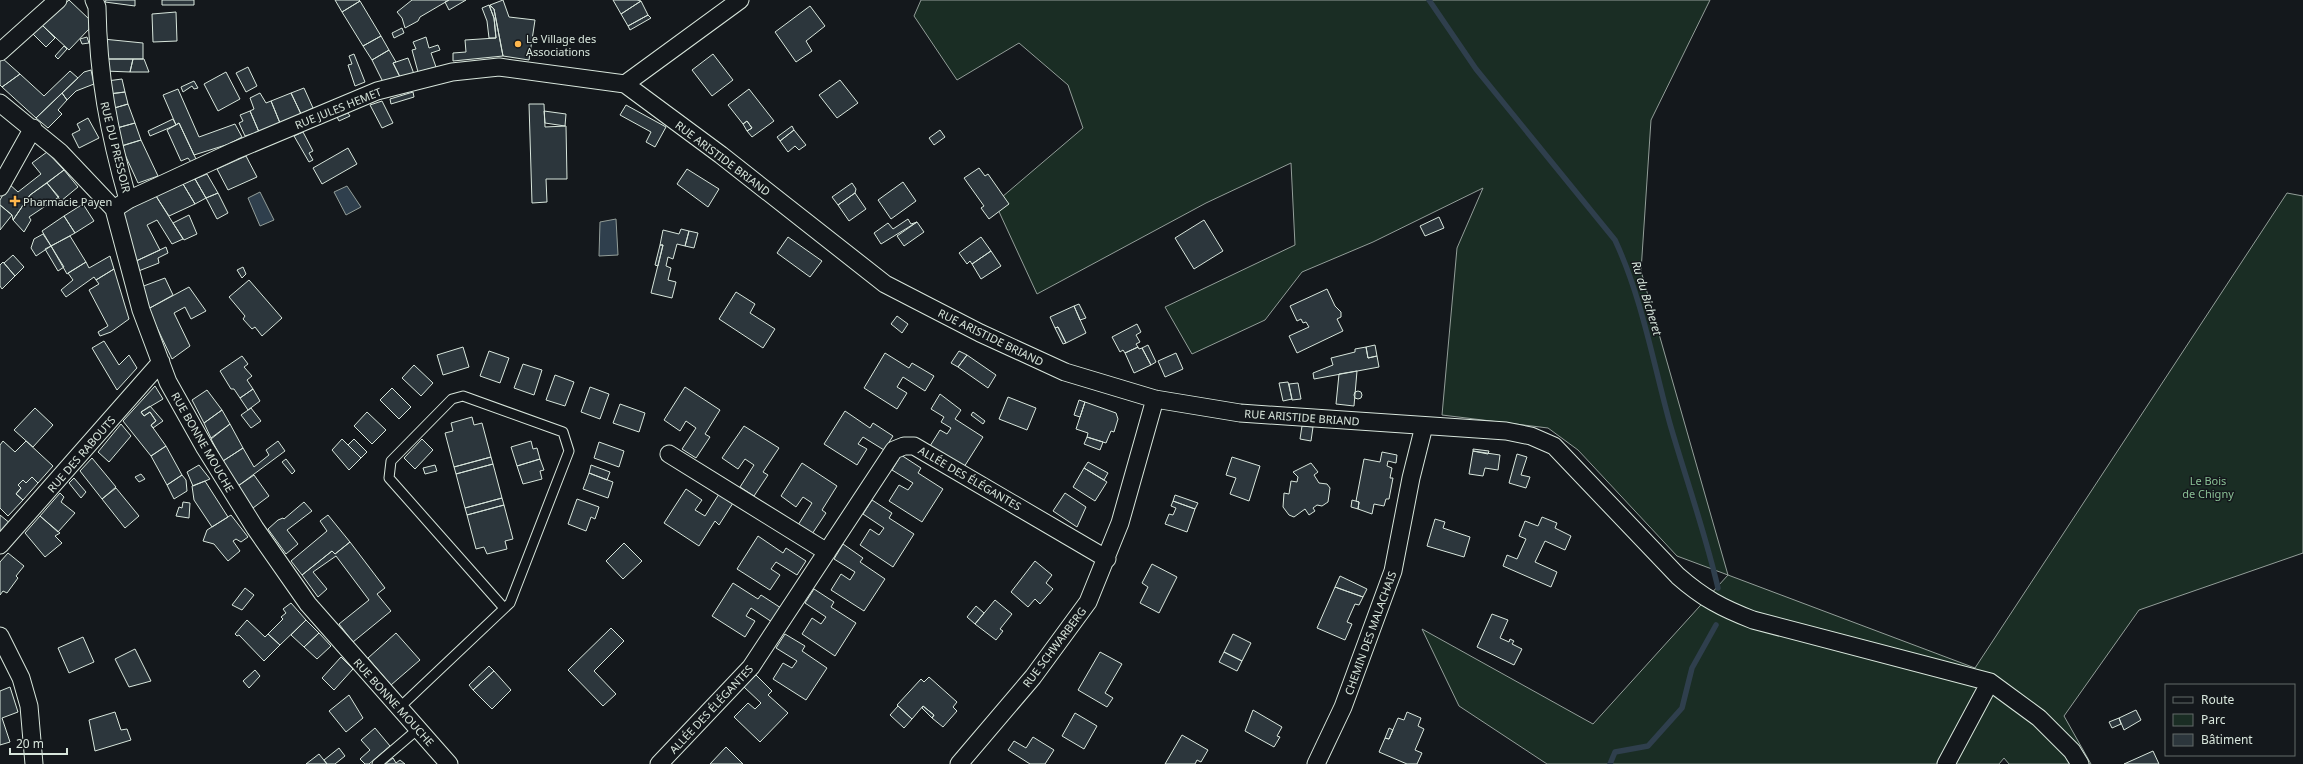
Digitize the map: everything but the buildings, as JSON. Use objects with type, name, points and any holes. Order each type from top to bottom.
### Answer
[{"type":"street","points":[[0,52],[58,0]]},
{"type":"street","name":"RUE DU PRESSOIR","points":[[94,0],[97,7],[99,68],[107,122],[128,200]]},
{"type":"street","points":[[624,84],[740,0]]},
{"type":"street","name":"RUE JULES HEMET","points":[[114,209],[128,200],[234,151],[377,91],[452,72],[499,67],[624,84]]},
{"type":"street","name":"RUE ARISTIDE BRIAND","points":[[624,84],[721,155],[885,284],[980,333],[1065,372],[1155,399],[1240,413],[1506,431],[1531,436],[1554,446],[1678,576],[1699,594],[1726,610],[1753,620],[1990,682]]},
{"type":"street","name":"RUE BONNE MOUCHE","points":[[0,103],[33,128],[60,152],[114,209],[141,310],[168,382],[205,448],[259,535],[308,604],[449,764]]},
{"type":"street","points":[[0,187],[33,128]]},
{"type":"street","name":"RUE DES RABOUTS","points":[[0,545],[161,362]]},
{"type":"street","name":"RUE SCHWARBERG","points":[[959,764],[1033,677],[1072,626],[1088,602],[1107,559],[1120,523],[1155,399]]},
{"type":"street","name":"CHEMIN DES MALACHAIS","points":[[1316,764],[1343,707],[1391,577],[1424,426]]},
{"type":"street","name":"ALLÉE DES ÉLÉGANTES","points":[[659,764],[752,667],[894,450],[904,446],[914,446],[1107,559]]},
{"type":"street","points":[[669,454],[827,552]]},
{"type":"street","points":[[0,636],[22,678],[29,706],[34,764]]},
{"type":"street","points":[[1946,764],[1990,682],[2039,718],[2072,751],[2080,764]]},
{"type":"lane","points":[[399,708],[510,603],[570,451],[563,432],[463,396],[452,399],[391,461],[389,478],[504,608]]},
{"type":"lane","points":[[377,764],[418,729]]},
{"type":"green space","points":[[921,0],[1710,0],[1651,120],[1641,271],[1728,575],[1677,556],[1578,450],[1548,428],[1442,415],[1457,248],[1483,188],[1373,242],[1302,272],[1265,320],[1192,354],[1165,307],[1295,245],[1291,163],[1206,203],[1037,294],[995,203],[1083,128],[1068,85],[1019,43],[957,80],[914,16]]},
{"type":"green space","name":"Le Bois de Chigny","points":[[2287,193],[2303,196],[2303,553],[2139,610],[2064,716],[2091,764],[2009,764],[2004,758],[1999,764],[1547,764],[1459,706],[1422,629],[1593,724],[1728,575],[1975,668]]},
{"type":"water","points":[[347,186],[361,207],[346,215],[334,192]]},
{"type":"water","points":[[260,192],[274,220],[260,226],[248,198]]},
{"type":"water","points":[[616,219],[618,255],[599,256],[600,222]]},
{"type":"waterway","name":"Ru du Bicheret","points":[[1429,0],[1476,69],[1615,240],[1633,284],[1640,307],[1670,424],[1718,588]]},
{"type":"waterway","name":"Ru du Bicheret","points":[[1610,764],[1615,752],[1648,746],[1682,708],[1692,668],[1716,625]]},
{"type":"place","name":"Le Village des Associations","points":[[518,44]]},
{"type":"place","name":"Pharmacie Payen","points":[[15,201]]}]
